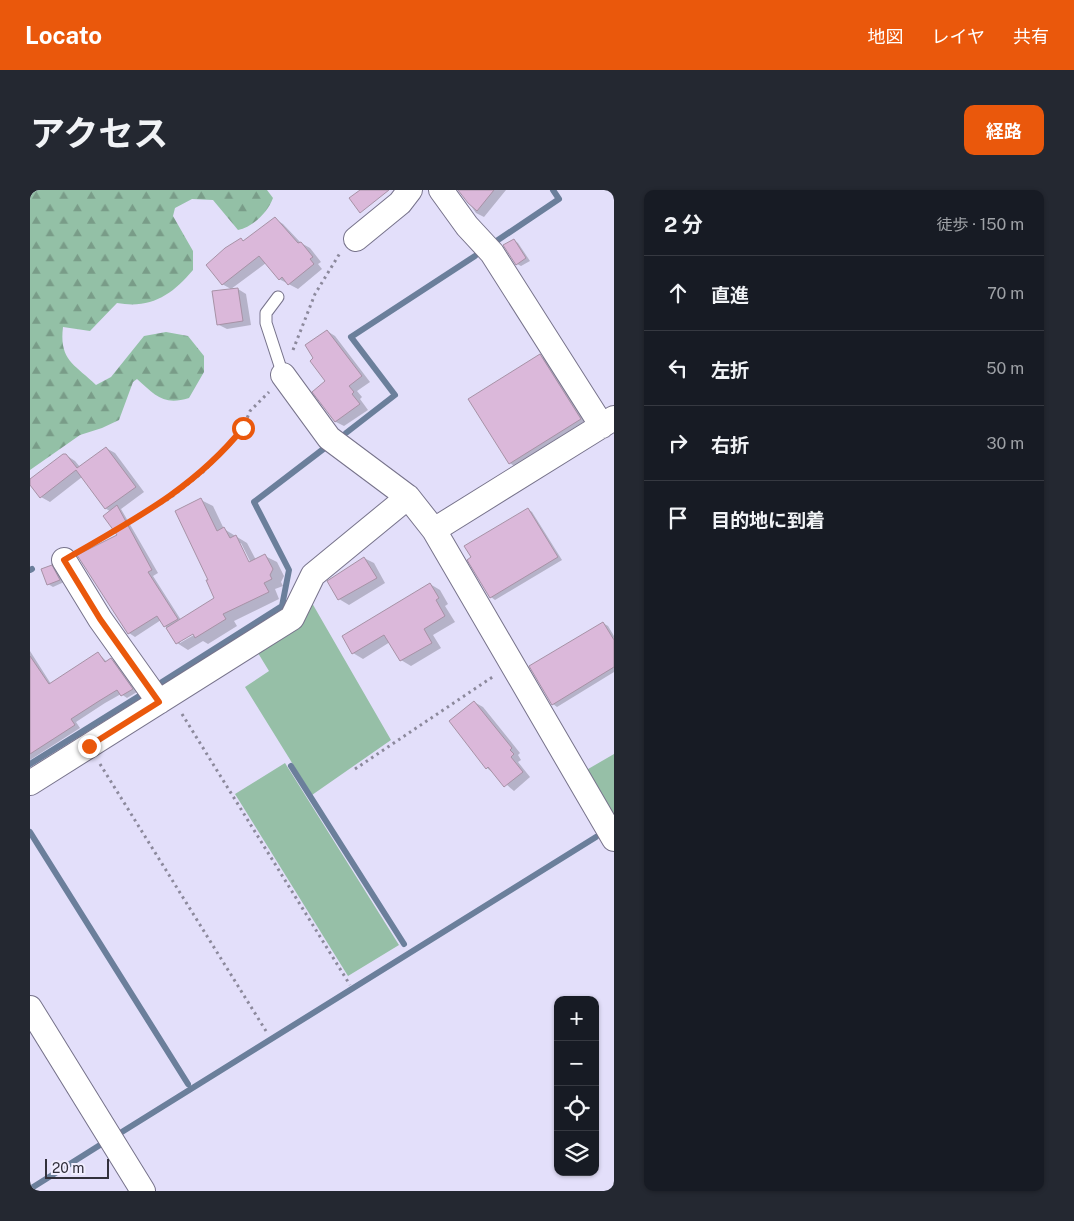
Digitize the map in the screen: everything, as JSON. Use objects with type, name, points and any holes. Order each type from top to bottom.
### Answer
[{"type":"street","points":[[356,239],[400,203],[410,190]]},
{"type":"street","points":[[434,530],[608,422],[492,253],[467,226],[441,190]]},
{"type":"street","points":[[283,374],[329,438],[408,498],[434,530],[614,839]]},
{"type":"street","points":[[30,783],[292,618],[313,575],[408,498]]},
{"type":"street","points":[[64,560],[100,619],[165,699]]},
{"type":"street","points":[[30,1008],[143,1191]]},
{"type":"lane","points":[[278,297],[266,313],[266,323],[283,374]]},
{"type":"path","points":[[64,560],[170,498],[203,472],[229,446],[243,428],[250,411],[283,374],[315,294],[338,255],[356,239]]},
{"type":"path","points":[[355,769],[512,664]]},
{"type":"path","points":[[165,699],[350,985]]},
{"type":"path","points":[[89,746],[266,1031]]},
{"type":"green space","points":[[30,190],[267,190],[273,198],[268,208],[259,218],[249,226],[238,230],[213,200],[192,199],[175,208],[173,216],[193,251],[193,270],[185,279],[169,293],[150,302],[140,304],[117,303],[90,331],[63,327],[63,347],[66,354],[75,366],[96,385],[111,377],[144,336],[166,332],[188,336],[204,356],[204,372],[189,398],[172,401],[160,398],[137,379],[133,382],[119,420],[80,435],[30,470]]},
{"type":"green space","points":[[312,603],[391,740],[312,795],[245,687],[269,671],[258,653]]},
{"type":"green space","points":[[614,754],[614,815],[610,818],[583,772]]},
{"type":"green space","points":[[285,763],[399,945],[348,976],[235,794]]},
{"type":"building","points":[[360,190],[389,190],[360,213],[349,198]]},
{"type":"building","points":[[458,190],[494,190],[477,211]]},
{"type":"building","points":[[275,217],[298,243],[301,242],[313,257],[310,259],[314,264],[288,285],[282,277],[279,280],[259,256],[222,285],[206,265],[225,248],[241,238],[243,241]]},
{"type":"building","points":[[514,239],[526,258],[516,265],[503,245]]},
{"type":"building","points":[[238,288],[243,321],[217,325],[212,291]]},
{"type":"building","points":[[327,330],[362,376],[349,386],[354,392],[352,394],[360,404],[335,422],[312,392],[325,381],[310,361],[313,358],[305,345]]},
{"type":"building","points":[[540,354],[581,419],[509,464],[468,399]]},
{"type":"building","points":[[106,447],[136,487],[105,509],[76,470],[40,498],[30,485],[30,479],[63,454],[66,454],[77,468]]},
{"type":"building","points":[[201,498],[217,531],[224,527],[230,538],[236,535],[249,562],[265,554],[273,569],[270,575],[272,579],[264,583],[269,592],[223,614],[226,619],[195,638],[193,634],[176,644],[166,628],[214,598],[206,580],[208,580],[175,511]]},
{"type":"building","points":[[117,505],[152,570],[148,572],[178,619],[164,627],[157,616],[128,634],[77,555],[117,535],[103,516]]},
{"type":"building","points":[[528,508],[558,557],[490,598],[467,560],[471,557],[464,546]]},
{"type":"building","points":[[364,557],[377,578],[338,600],[327,581]]},
{"type":"building","points":[[52,565],[60,580],[47,585],[41,569]]},
{"type":"building","points":[[430,583],[439,598],[436,600],[445,616],[424,629],[432,643],[400,661],[384,635],[352,654],[342,636]]},
{"type":"building","points":[[603,622],[614,640],[614,667],[552,705],[529,666]]},
{"type":"building","points":[[98,652],[105,662],[111,658],[133,689],[121,696],[117,690],[99,701],[71,719],[75,725],[30,754],[30,656],[49,684]]},
{"type":"building","points":[[474,701],[512,748],[510,750],[514,754],[511,757],[523,772],[504,787],[488,767],[486,769],[449,721]]},
{"type":"waterway","points":[[495,242],[559,199],[553,190]]},
{"type":"waterway","points":[[346,433],[395,395],[351,337],[475,256]]},
{"type":"waterway","points":[[162,682],[282,606],[289,570],[254,502],[326,447]]},
{"type":"waterway","points":[[30,764],[144,693]]},
{"type":"waterway","points":[[291,766],[404,944]]},
{"type":"waterway","points":[[30,832],[188,1084]]},
{"type":"waterway","points":[[117,1135],[596,837]]},
{"type":"waterway","points":[[30,1189],[100,1145]]},
{"type":"route","points":[[89,746],[159,702],[100,619],[64,560],[170,498],[203,472],[229,446],[243,428]]}]
